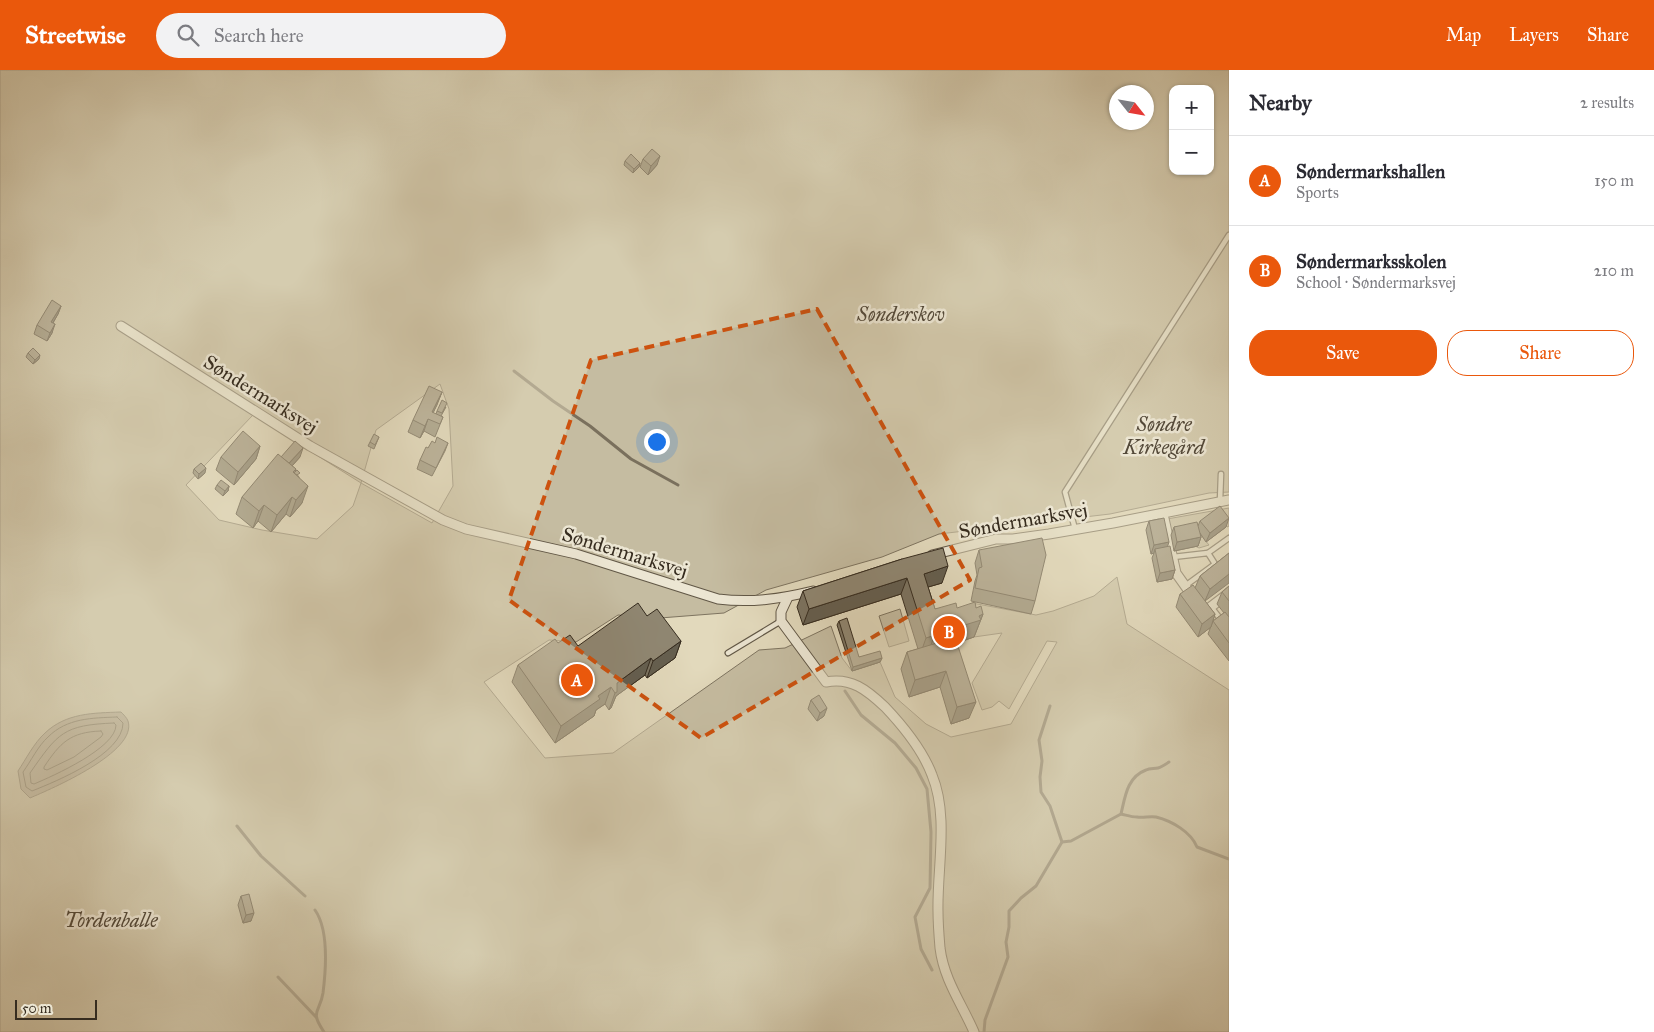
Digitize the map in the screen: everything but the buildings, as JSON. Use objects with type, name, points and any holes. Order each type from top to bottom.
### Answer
[{"type":"street","name":"Søndermarksvej","points":[[121,326],[310,446],[443,520],[466,529],[576,554],[718,599],[742,602],[788,597],[824,588]]},
{"type":"street","name":"Søndermarksvej","points":[[926,557],[996,539],[1013,539],[1075,529],[1163,514],[1225,500]]},
{"type":"street","points":[[1163,514],[1176,573],[1204,612],[1229,593]]},
{"type":"street","points":[[788,597],[781,612],[781,621],[826,682],[839,680],[852,683],[875,698],[894,717],[913,742],[932,776],[939,800],[941,831],[938,910],[940,950],[949,984],[974,1032]]},
{"type":"lane","points":[[1075,529],[1065,492],[1229,235]]},
{"type":"lane","points":[[1221,474],[1225,500]]},
{"type":"lane","points":[[1172,557],[1208,553],[1229,538]]},
{"type":"lane","points":[[1184,586],[1215,564],[1208,553]]},
{"type":"lane","points":[[1211,607],[1229,630]]},
{"type":"lane","points":[[728,653],[781,621]]},
{"type":"highlighted area","points":[[817,309],[970,580],[701,738],[509,600],[591,360]]},
{"type":"green space","name":"Sønderskov","points":[[0,70],[1229,70],[1229,492],[1209,493],[1110,514],[939,534],[882,557],[766,590],[724,613],[660,618],[618,615],[576,642],[549,640],[484,682],[545,758],[613,753],[759,650],[785,648],[831,626],[842,658],[852,671],[880,662],[895,697],[926,724],[951,737],[1011,724],[1057,642],[1047,641],[1009,709],[999,701],[992,707],[982,710],[972,683],[1002,633],[974,637],[975,623],[972,603],[1036,615],[1094,596],[1117,577],[1127,624],[1229,690],[1229,1032],[0,1032]],"holes":[[[440,384],[449,409],[453,486],[432,523],[361,483],[376,430]],[[253,415],[361,483],[353,506],[317,539],[262,530],[219,520],[186,485]]]},
{"type":"green space","points":[[1229,508],[1229,526],[1227,527],[1216,513],[1196,529],[1209,545],[1199,548],[1170,533],[1167,519]]},
{"type":"green space","points":[[900,609],[909,641],[889,647],[879,616]]},
{"type":"water","points":[[121,712],[128,721],[128,733],[120,745],[107,757],[73,778],[30,798],[21,789],[18,771],[37,741],[53,726],[80,715]]},
{"type":"waterway","points":[[514,371],[590,426],[631,459],[678,485]]},
{"type":"waterway","points":[[845,691],[861,715],[895,743],[916,768],[927,789],[931,832],[930,888],[915,917],[921,949],[932,970]]},
{"type":"waterway","points":[[1050,706],[1039,740],[1042,761],[1041,792],[1050,806],[1062,842]]},
{"type":"waterway","points":[[984,1032],[985,1020],[1008,957],[1006,942],[1009,927],[1009,911],[1036,886],[1062,842],[1071,841],[1121,814],[1128,788],[1135,777],[1146,770],[1159,768],[1169,762]]},
{"type":"waterway","points":[[1121,814],[1135,817],[1156,817],[1168,821],[1186,832],[1197,847],[1229,859]]},
{"type":"waterway","points":[[237,826],[261,856],[305,896]]},
{"type":"waterway","points":[[315,910],[323,928],[325,950],[323,993],[316,1015],[324,1032]]},
{"type":"waterway","points":[[278,977],[316,1017]]},
{"type":"place","name":"Søndermarksskolen","points":[[949,632]]},
{"type":"place","name":"Søndermarkshallen","points":[[577,680]]},
{"type":"park label","name":"Søndre Kirkegård","points":[[1164,436]]},
{"type":"park label","name":"Tordenballe","points":[[111,920]]}]
